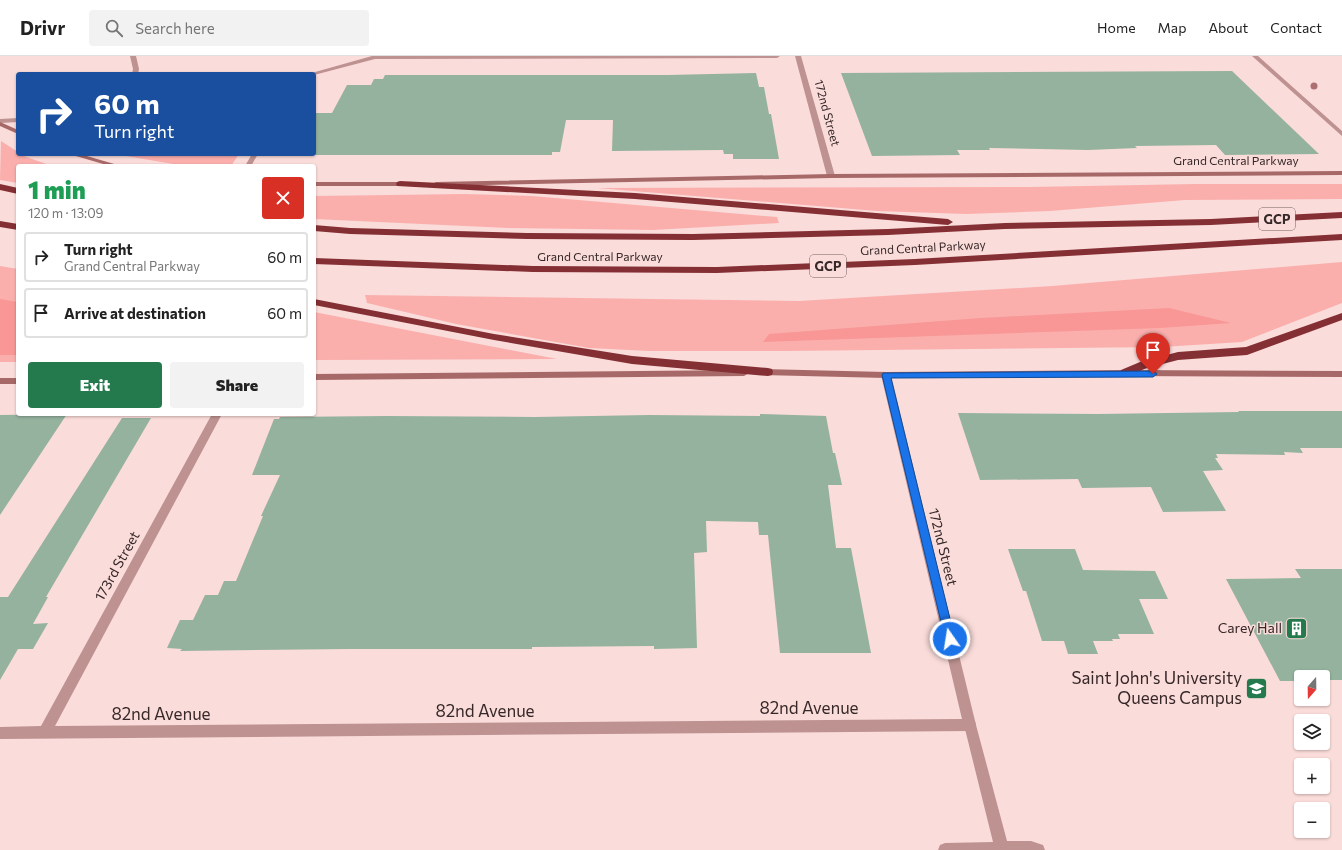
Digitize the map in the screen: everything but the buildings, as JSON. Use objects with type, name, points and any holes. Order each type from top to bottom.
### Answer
[{"type":"highway","points":[[400,184],[635,196],[888,218],[1005,226]]},
{"type":"highway","points":[[0,187],[16,191]]},
{"type":"highway","name":"Grand Central Parkway","points":[[316,228],[350,231],[527,236],[693,237],[888,232],[1005,226],[1211,222],[1342,215]]},
{"type":"highway","points":[[0,224],[16,227]]},
{"type":"highway","name":"Grand Central Parkway","points":[[316,261],[533,269],[716,270],[915,262],[1342,236]]},
{"type":"highway","points":[[316,302],[494,337],[632,360],[768,372]]},
{"type":"highway","points":[[1125,373],[1144,365],[1178,356],[1247,351],[1342,316]]},
{"type":"main road","points":[[0,124],[16,131]]},
{"type":"main road","points":[[80,156],[110,164]]},
{"type":"main road","name":"Grand Central Parkway","points":[[316,184],[592,182],[831,176],[1342,173]]},
{"type":"main road","points":[[316,377],[768,372],[886,375],[1125,373],[1342,374]]},
{"type":"main road","points":[[0,381],[16,381]]},
{"type":"street","points":[[133,56],[135,72]]},
{"type":"street","points":[[316,73],[377,57],[777,56]]},
{"type":"street","name":"172nd Street","points":[[798,56],[831,176]]},
{"type":"street","points":[[1255,56],[1342,134]]},
{"type":"street","points":[[0,121],[16,120]]},
{"type":"street","name":"172nd Street","points":[[886,375],[970,725],[1002,849]]},
{"type":"street","name":"173rd Street","points":[[44,733],[216,416]]},
{"type":"street","name":"82nd Avenue","points":[[0,733],[970,725]]},
{"type":"street","points":[[945,850],[1031,848],[1038,850]]},
{"type":"shaded area","points":[[1,141],[16,151],[16,156],[24,156],[46,164],[16,164],[16,183],[0,180]]},
{"type":"shaded area","points":[[126,156],[238,156],[232,164],[173,164]]},
{"type":"shaded area","points":[[1195,184],[1342,184],[1342,199],[1185,200],[1050,211],[966,214],[877,211],[597,188],[1030,187]]},
{"type":"shaded area","points":[[465,194],[532,196],[777,217],[779,223],[653,230],[508,228],[316,219],[316,196]]},
{"type":"shaded area","points":[[1342,262],[1342,303],[1242,342],[1162,347],[786,351],[649,351],[589,348],[456,324],[367,303],[365,295],[799,301],[1052,286]]},
{"type":"shaded area","points":[[0,266],[16,269],[16,362],[0,362]]},
{"type":"shaded area","points":[[0,299],[16,302],[16,355],[0,355]]},
{"type":"shaded area","points":[[1169,308],[1231,323],[1160,328],[763,342],[769,334],[981,318]]},
{"type":"shaded area","points":[[316,312],[557,359],[316,360]]},
{"type":"place","name":"Carey Hall","points":[[1297,628]]},
{"type":"place","name":"Saint John's University Queens Campus","points":[[1257,688]]},
{"type":"route","points":[[950,639],[886,375],[1153,374]]}]
